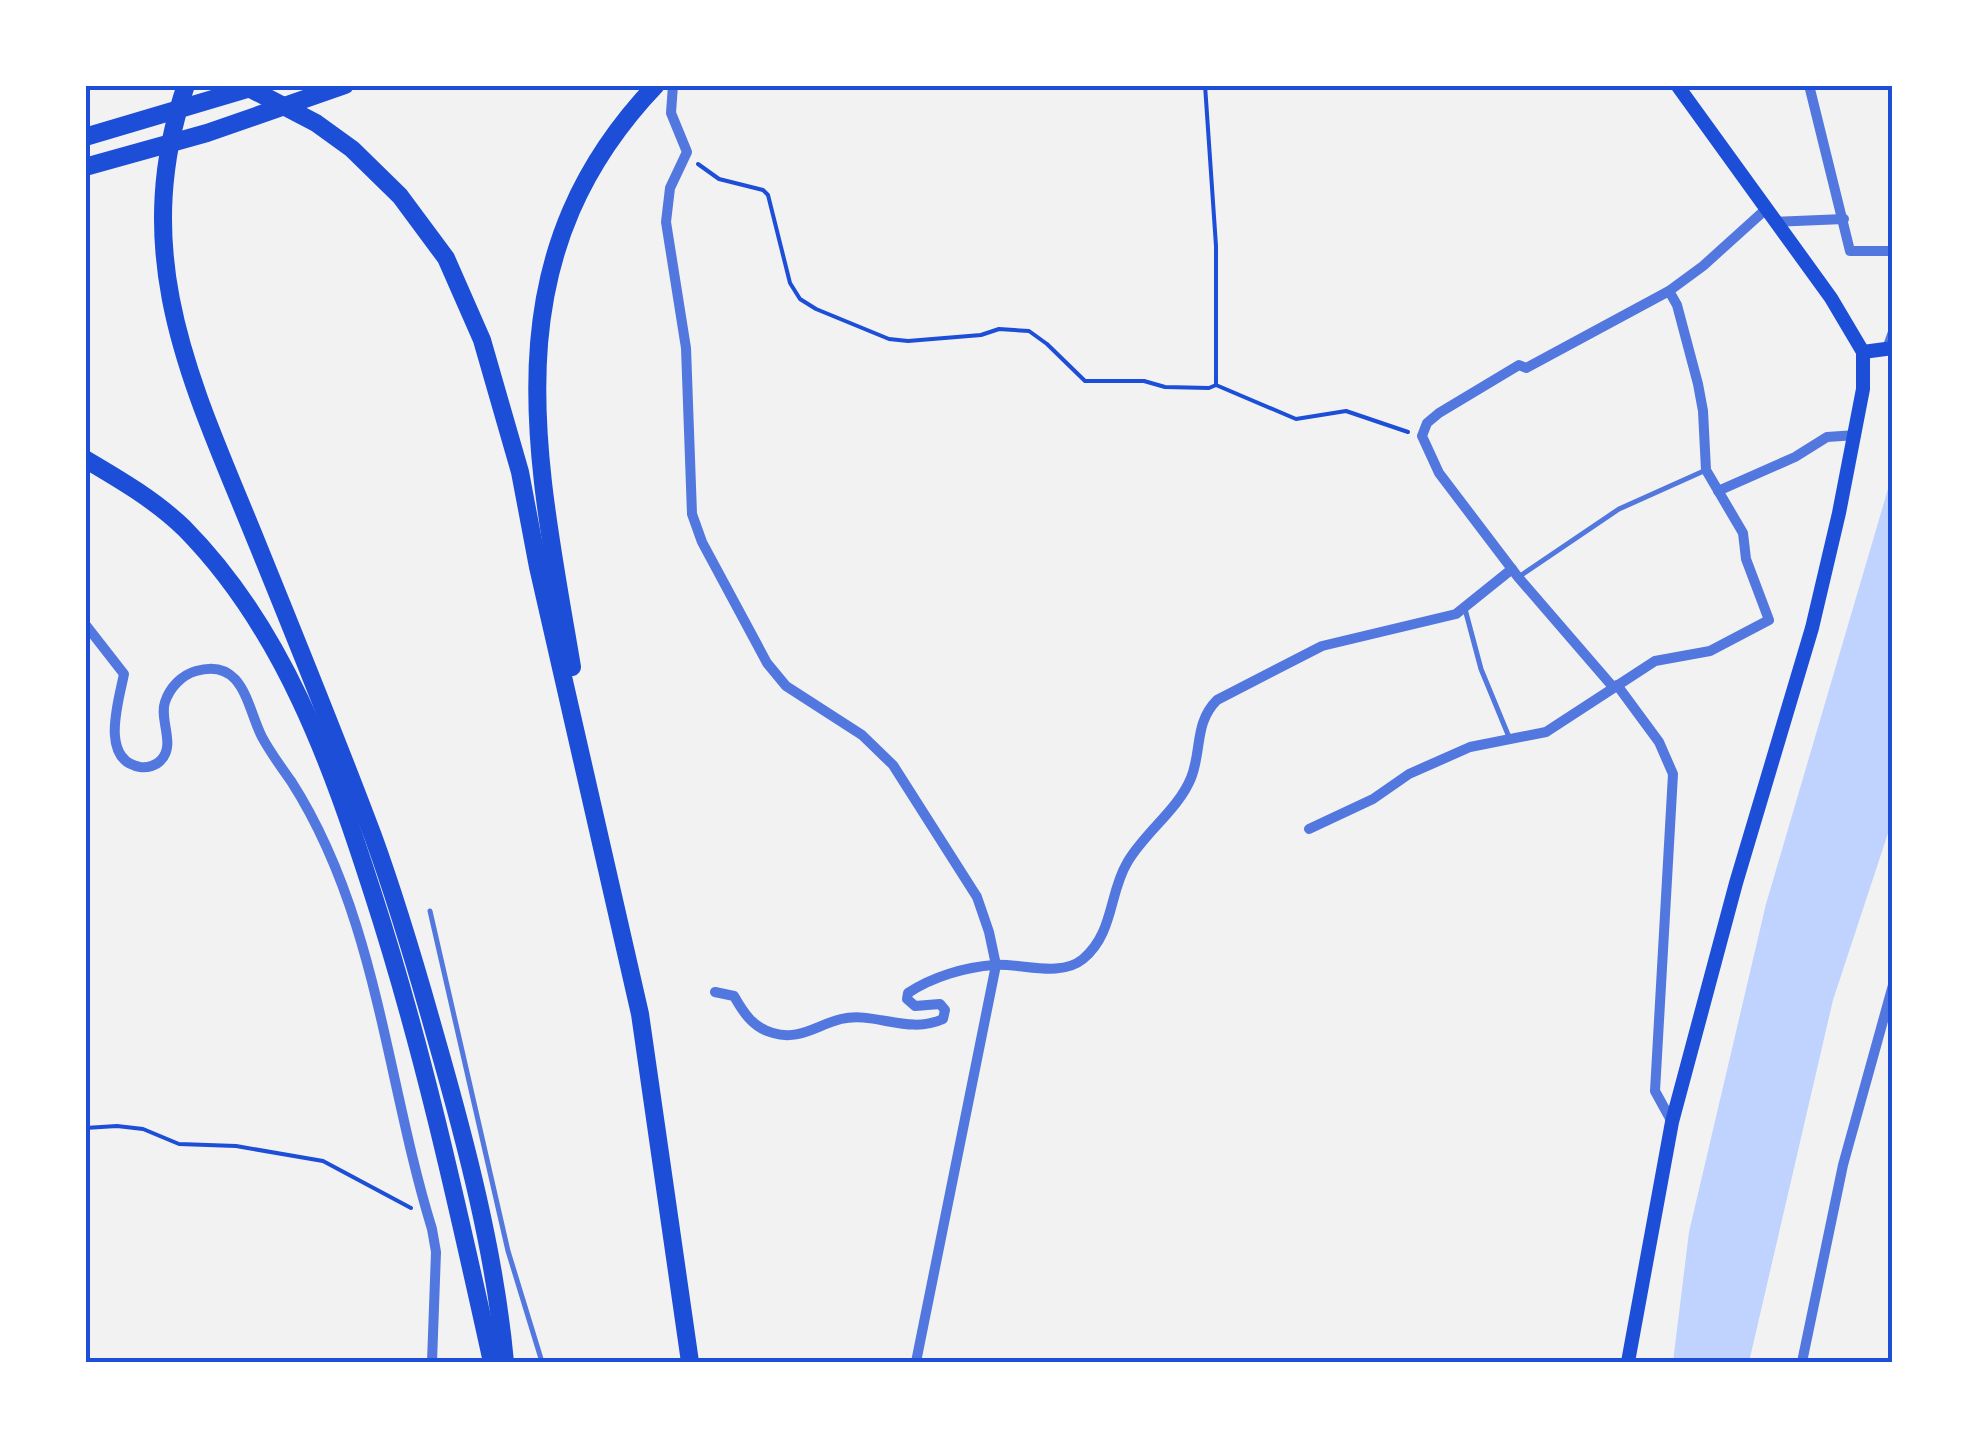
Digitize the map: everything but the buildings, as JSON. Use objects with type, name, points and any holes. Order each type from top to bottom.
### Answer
[{"type":"highway","points":[[186,85],[165,175],[162,220],[176,333],[212,438],[374,839],[416,968],[454,1100],[482,1220],[505,1362]]},
{"type":"highway","points":[[243,85],[316,123],[352,149],[422,223],[461,289],[498,388],[640,1014],[690,1362]]},
{"type":"highway","points":[[85,137],[261,85]]},
{"type":"highway","points":[[85,167],[206,133],[345,85]]},
{"type":"highway","points":[[605,860],[538,452],[537,344],[550,274],[569,212],[611,136],[667,88]]},
{"type":"highway","points":[[85,459],[129,485],[182,526],[237,592],[284,666],[318,737],[352,827],[400,978],[441,1129],[492,1362]]},
{"type":"main road","points":[[1628,1362],[1672,1122],[1736,883],[1812,628],[1863,389],[1863,352],[1831,298],[1677,85]]},
{"type":"main road","points":[[1863,352],[1890,348]]},
{"type":"street","points":[[682,85],[667,88],[671,113],[686,152],[670,188],[666,222],[686,348],[690,402],[688,488],[702,542],[748,631],[786,686],[862,735],[893,765],[977,897],[990,932],[996,965],[916,1362]]},
{"type":"street","points":[[1809,85],[1850,251],[1893,251]]},
{"type":"street","points":[[1672,1122],[1655,1091],[1673,774],[1659,742],[1515,573],[1439,473],[1422,436],[1427,423],[1439,413],[1518,365],[1526,368],[1669,291],[1770,216],[1844,219]]},
{"type":"street","points":[[1309,829],[1374,799],[1408,774],[1470,747],[1546,732],[1656,661],[1710,651],[1769,620],[1746,559],[1743,533],[1706,470],[1698,384],[1677,305],[1669,291]]},
{"type":"street","points":[[1890,348],[1893,332]]},
{"type":"street","points":[[1718,491],[1796,457],[1827,436],[1856,435]]},
{"type":"street","points":[[715,992],[734,996],[744,1014],[774,1034],[801,1034],[842,1019],[920,1025],[943,1019],[945,1010],[940,1004],[910,1004],[908,993],[920,985],[972,968],[1070,967],[1091,951],[1108,921],[1124,867],[1190,782],[1200,729],[1217,700],[1322,646],[1465,610],[1515,573]]},
{"type":"street","points":[[85,624],[124,674],[114,741],[123,758],[139,767],[156,764],[164,756],[167,738],[164,703],[179,680],[190,672],[216,670],[236,679],[244,689],[262,736],[328,847],[362,943],[436,1252],[432,1362]]},
{"type":"street","points":[[1802,1362],[1843,1165],[1893,985]]},
{"type":"lane","points":[[1515,573],[1619,509],[1706,470]]},
{"type":"lane","points":[[1465,610],[1481,670],[1510,740]]},
{"type":"lane","points":[[430,912],[508,1251],[542,1362]]},
{"type":"path","points":[[1205,85],[1216,246],[1216,385]]},
{"type":"path","points":[[686,152],[719,179],[763,190],[768,195],[790,283],[800,299],[816,310],[890,340],[981,335],[998,329],[1029,331],[1076,374],[1093,383],[1126,380],[1166,387],[1216,385],[1296,419],[1346,411],[1422,436]]},
{"type":"path","points":[[85,1128],[130,1128],[178,1144],[236,1146],[323,1161],[409,1208],[426,1209]]},
{"type":"water","points":[[1893,472],[1893,818],[1833,1000],[1749,1362],[1673,1362],[1689,1232],[1766,904]]}]
